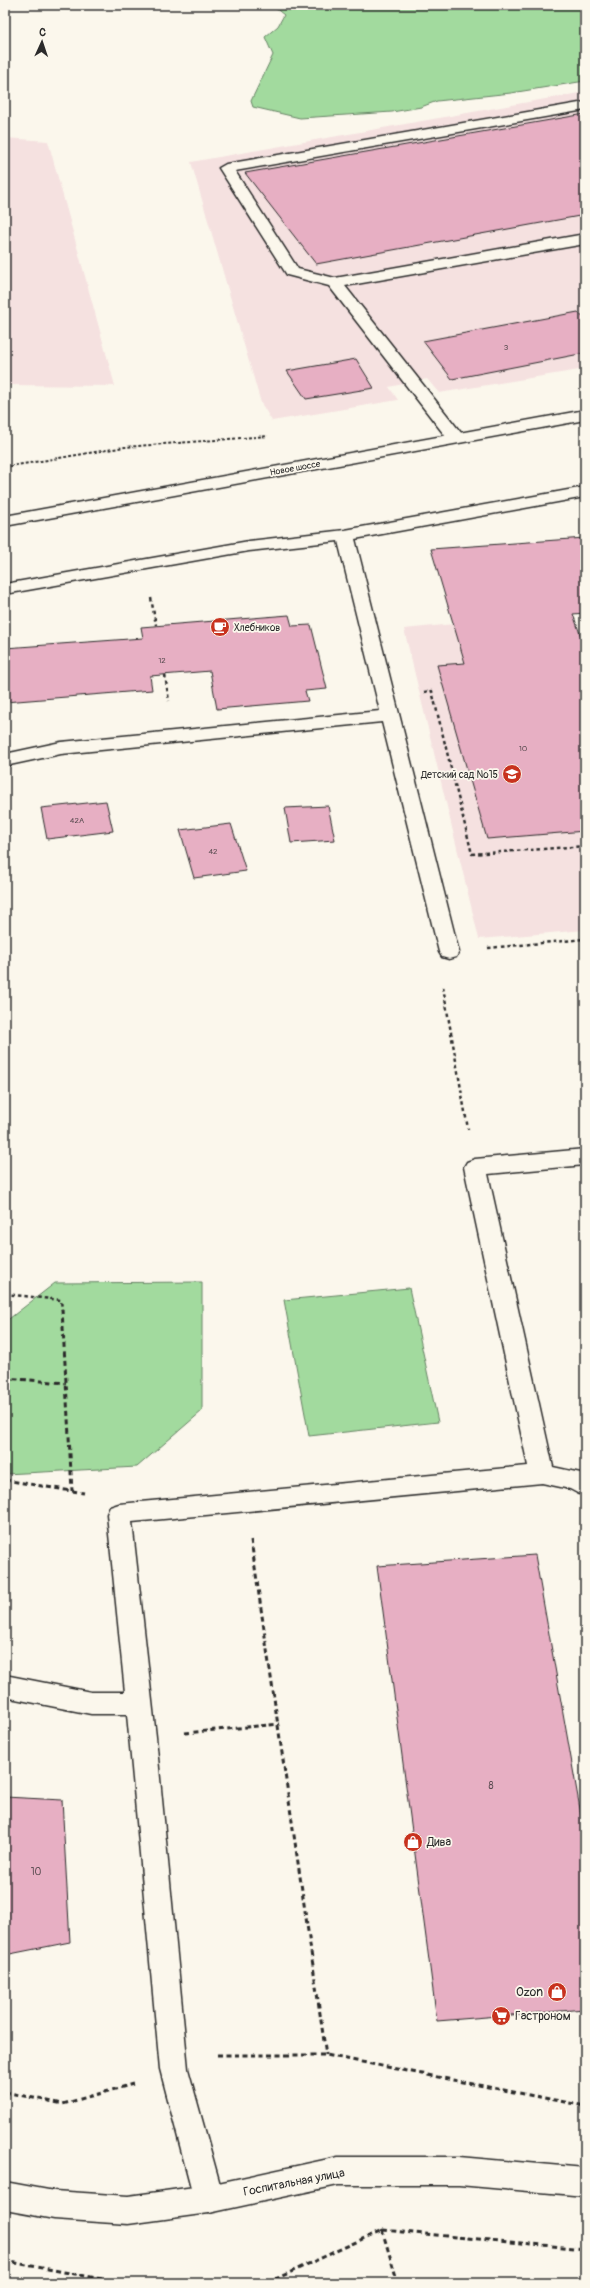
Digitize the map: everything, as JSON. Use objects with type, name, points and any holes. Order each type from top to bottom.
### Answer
[{"type":"street","points":[[585,106],[226,168],[292,272],[335,283],[585,239]]},
{"type":"street","points":[[335,283],[456,438]]},
{"type":"street","name":"Новое шоссе","points":[[5,521],[585,414]]},
{"type":"street","points":[[5,589],[249,546],[345,535],[585,492]]},
{"type":"street","points":[[345,535],[449,952]]},
{"type":"street","points":[[5,760],[61,748],[391,716]]},
{"type":"street","points":[[542,1474],[474,1167],[585,1157]]},
{"type":"street","points":[[209,2199],[174,2068],[143,1737],[119,1514],[542,1474],[577,1481],[585,1487]]},
{"type":"street","points":[[5,1686],[91,1703],[139,1703]]},
{"type":"street","name":"Госпитальная улица","points":[[5,2196],[54,2205],[128,2210],[209,2199],[338,2171],[459,2171],[585,2182]]},
{"type":"path","points":[[5,467],[125,447],[270,436]]},
{"type":"path","points":[[386,695],[432,691],[472,854],[585,846]]},
{"type":"path","points":[[474,1167],[442,980],[449,952],[585,939]]},
{"type":"path","points":[[5,1294],[61,1300],[72,1491],[5,1480]]},
{"type":"path","points":[[5,1378],[66,1383]]},
{"type":"path","points":[[246,1502],[326,2055]]},
{"type":"path","points":[[143,1737],[279,1724]]},
{"type":"path","points":[[5,2092],[63,2104],[123,2088],[174,2068],[222,2054],[326,2055],[585,2106]]},
{"type":"path","points":[[267,2283],[382,2230],[585,2249]]},
{"type":"path","points":[[382,2230],[398,2283]]},
{"type":"path","points":[[5,2261],[123,2283]]},
{"type":"shaded area","points":[[585,92],[585,369],[439,393],[427,379],[389,387],[398,400],[272,421],[261,403],[191,162]]},
{"type":"shaded area","points":[[5,138],[48,141],[115,386],[5,385]]},
{"type":"shaded area","name":"Детский сад №15","points":[[454,624],[585,648],[585,930],[479,939],[404,629]]},
{"type":"green space","points":[[275,5],[585,5],[585,81],[511,93],[437,101],[421,107],[392,112],[300,118],[253,107],[251,101],[273,55],[265,37],[278,26],[284,15],[274,7]]},
{"type":"green space","points":[[202,1282],[202,1411],[137,1467],[5,1474],[5,1322],[55,1283]]},
{"type":"green space","points":[[409,1288],[438,1422],[309,1436],[284,1300]]},
{"type":"building","points":[[585,114],[585,215],[316,264],[245,173]]},
{"type":"building","points":[[578,312],[585,320],[585,353],[452,379],[423,341]]},
{"type":"building","points":[[356,359],[374,388],[306,399],[287,371]]},
{"type":"building","points":[[585,538],[585,613],[573,614],[585,648],[585,831],[487,839],[437,665],[465,663],[431,549]]},
{"type":"building","points":[[289,615],[292,626],[311,625],[327,689],[305,691],[308,701],[217,709],[210,671],[150,676],[152,690],[5,702],[5,648],[143,638],[141,627]]},
{"type":"building","points":[[106,801],[113,831],[47,839],[41,808]]},
{"type":"building","points":[[328,806],[335,840],[291,843],[285,808]]},
{"type":"building","points":[[231,824],[246,871],[194,878],[180,830]]},
{"type":"building","points":[[535,1555],[585,1837],[585,2009],[437,2021],[377,1566]]},
{"type":"building","points":[[5,1797],[62,1800],[70,1942],[5,1955]]},
{"type":"place","name":"Хлебников","points":[[220,627]]},
{"type":"place","name":"Детский сад №15","points":[[512,774]]},
{"type":"place","name":"Дива","points":[[413,1842]]},
{"type":"place","name":"Ozon","points":[[557,1992]]},
{"type":"place","name":"Гастроном","points":[[501,2016]]}]
